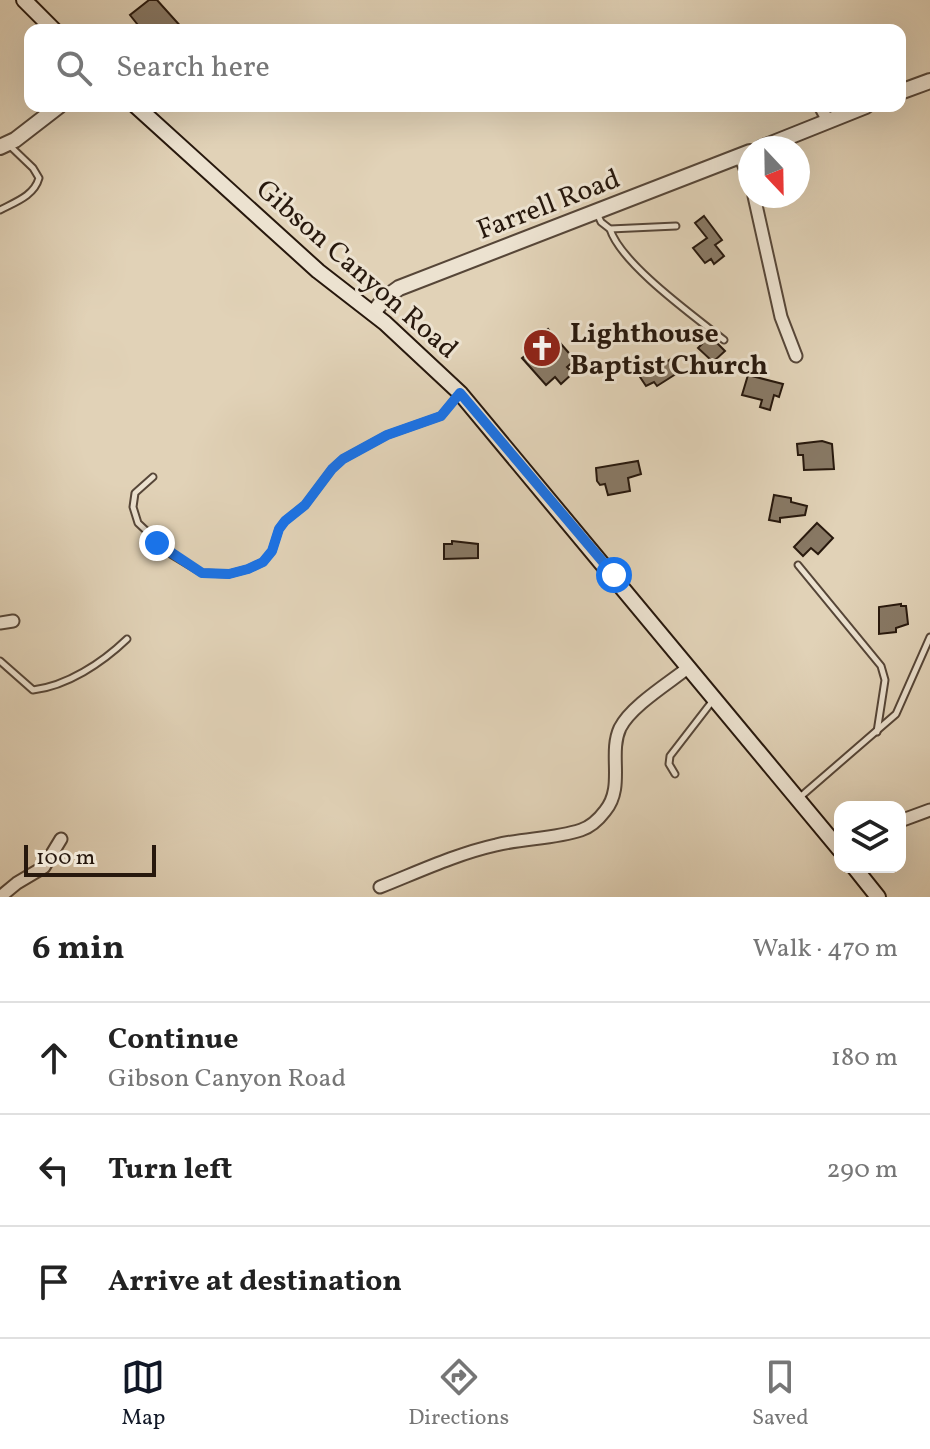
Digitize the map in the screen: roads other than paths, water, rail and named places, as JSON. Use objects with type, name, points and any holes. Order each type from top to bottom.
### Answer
[{"type":"main road","points":[[24,0],[48,24]]},
{"type":"main road","points":[[906,90],[930,81]]},
{"type":"main road","points":[[4,145],[51,112]]},
{"type":"main road","name":"Gibson Canyon Road","points":[[143,112],[318,271],[373,313],[460,393],[834,842]]},
{"type":"main road","points":[[791,136],[851,112]]},
{"type":"main road","name":"Farrell Road","points":[[373,313],[385,298],[399,288],[738,157]]},
{"type":"main road","points":[[859,873],[878,897]]},
{"type":"street","points":[[823,112],[828,121]]},
{"type":"street","points":[[757,208],[781,317],[796,356]]},
{"type":"street","points":[[0,623],[13,621]]},
{"type":"street","points":[[380,887],[468,852],[570,833],[594,823],[614,797],[619,731],[626,719],[689,667]]},
{"type":"street","points":[[906,819],[930,810]]},
{"type":"street","points":[[0,897],[44,867],[61,839]]},
{"type":"lane","points":[[0,210],[30,193],[37,187],[39,178],[33,168],[4,145]]},
{"type":"lane","points":[[597,213],[601,222],[610,229],[616,243],[665,292],[724,340]]},
{"type":"lane","points":[[610,229],[676,226]]},
{"type":"lane","points":[[153,477],[135,493],[133,507],[138,523],[157,543],[202,573],[229,574],[248,569],[263,562],[272,551],[285,521],[305,505],[343,459],[387,435],[441,416],[460,393]]},
{"type":"lane","points":[[798,565],[881,666],[885,680],[877,733]]},
{"type":"lane","points":[[798,799],[896,714],[930,637]]},
{"type":"lane","points":[[0,661],[33,690],[52,688],[70,680],[127,639]]},
{"type":"lane","points":[[675,774],[669,764],[670,756],[715,698]]},
{"type":"place","name":"Lighthouse Baptist Church","points":[[542,348]]}]
